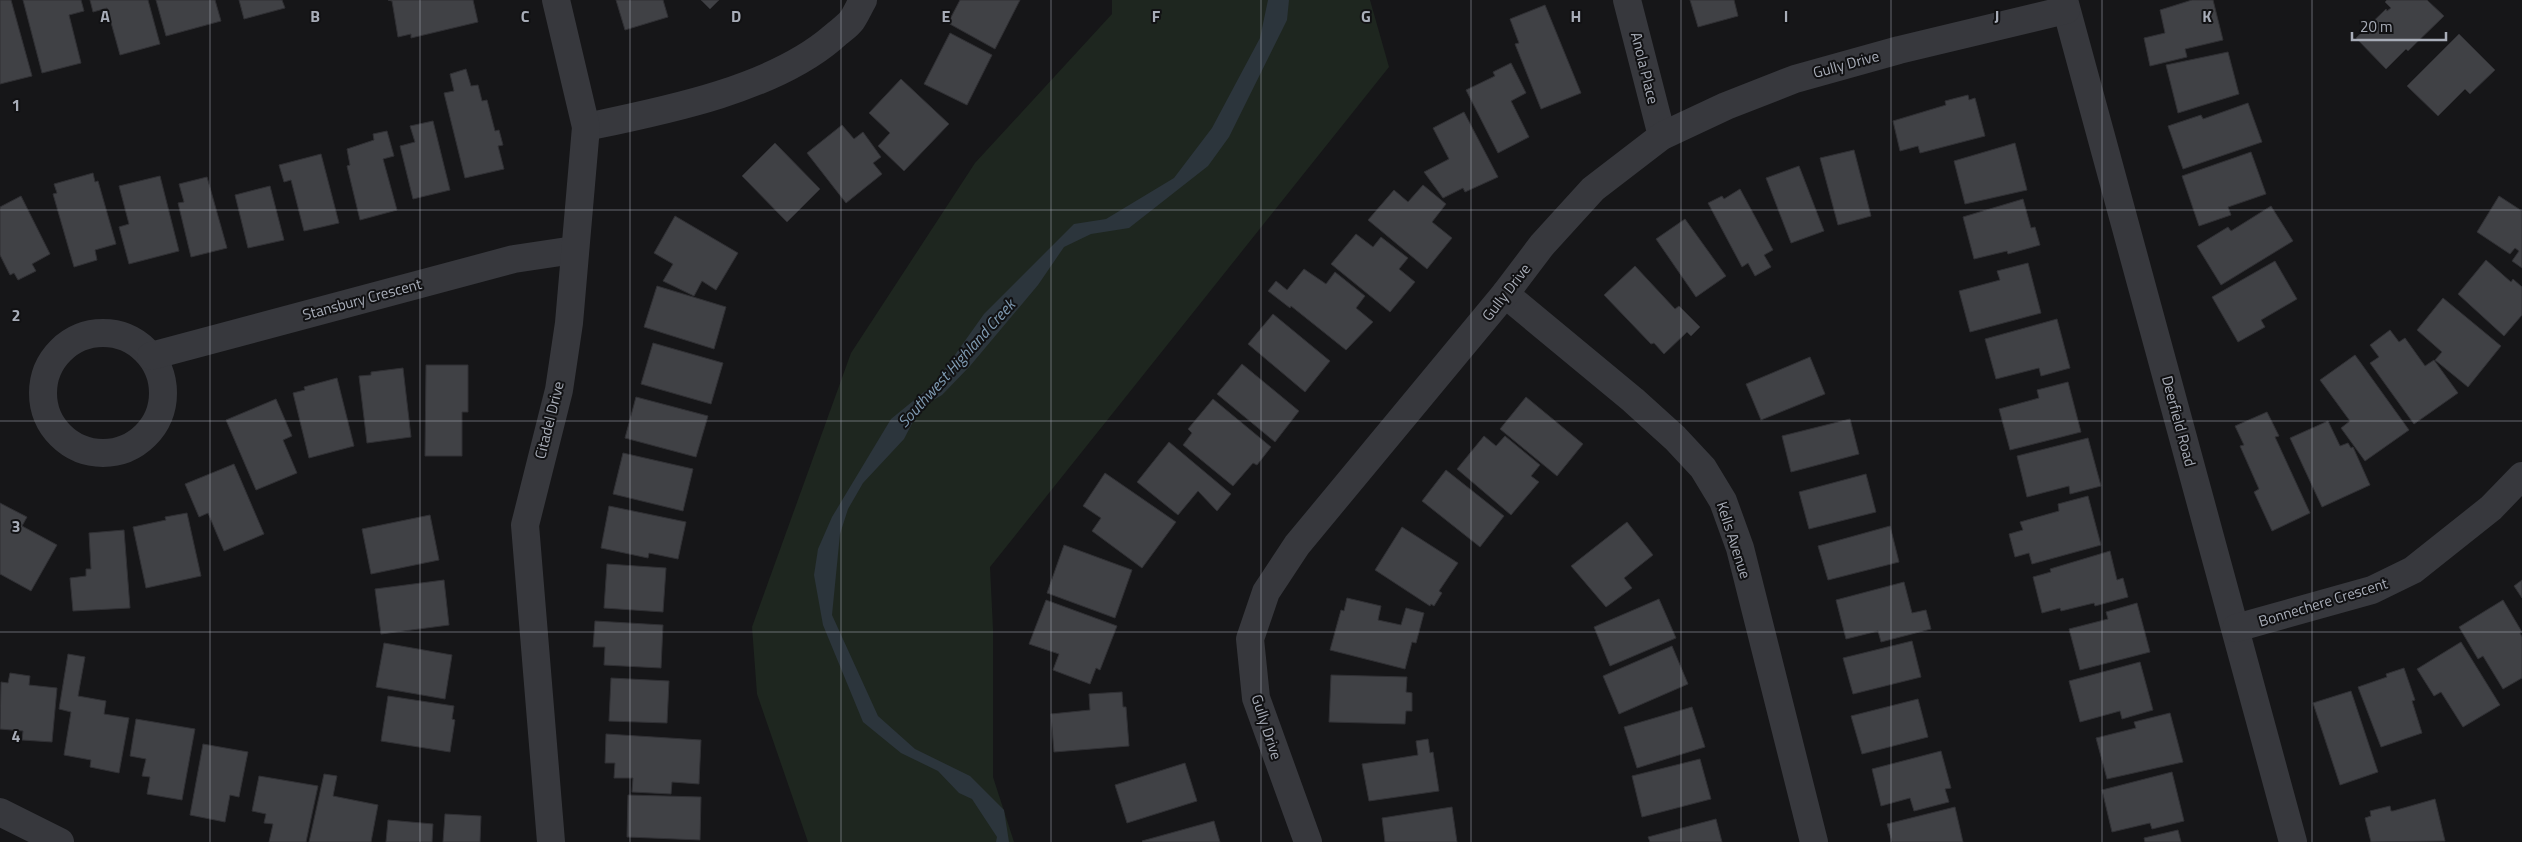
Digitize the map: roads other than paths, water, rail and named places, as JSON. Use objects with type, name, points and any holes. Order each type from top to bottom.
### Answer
[{"type":"street","name":"Citadel Drive","points":[[551,842],[524,525],[559,390],[569,323],[586,127],[556,0]]},
{"type":"street","points":[[586,127],[730,91],[768,76],[802,59],[827,42],[851,21],[863,0]]},
{"type":"street","name":"Anola Place","points":[[1627,0],[1662,136]]},
{"type":"street","name":"Gully Drive","points":[[1308,842],[1256,698],[1250,639],[1266,592],[1297,545],[1505,294],[1542,245],[1594,189],[1662,136],[1726,106],[1795,79],[2065,5]]},
{"type":"street","name":"Deerfield Road","points":[[2065,5],[2236,628],[2292,842]]},
{"type":"street","name":"Stansbury Crescent","points":[[151,356],[514,260],[574,250]]},
{"type":"street","name":"Kells Avenue","points":[[1505,294],[1633,400],[1675,438],[1703,468],[1723,501],[1740,548],[1814,842]]},
{"type":"street","points":[[96,333],[117,334],[136,342],[151,356],[160,373],[164,392],[161,412],[152,429],[138,443],[121,451],[101,454],[82,450],[66,441],[52,427],[44,408],[43,387],[48,367],[60,350],[77,338],[96,333]]},
{"type":"street","name":"Bonnechere Crescent","points":[[2236,628],[2372,590],[2413,570],[2491,508],[2522,476]]},
{"type":"street","points":[[0,812],[60,842]]},
{"type":"water","name":"Southwest Highland Creek","points":[[1268,0],[1289,0],[1287,20],[1229,137],[1208,166],[1129,228],[1091,234],[1064,247],[1038,285],[970,366],[942,395],[920,408],[904,439],[863,483],[848,509],[840,534],[832,615],[878,716],[915,749],[970,776],[1004,810],[1009,842],[996,842],[997,837],[972,799],[959,793],[938,771],[901,753],[863,722],[823,625],[814,575],[818,549],[832,517],[891,419],[935,383],[984,314],[1074,224],[1106,219],[1174,178],[1212,128],[1260,38]]}]
